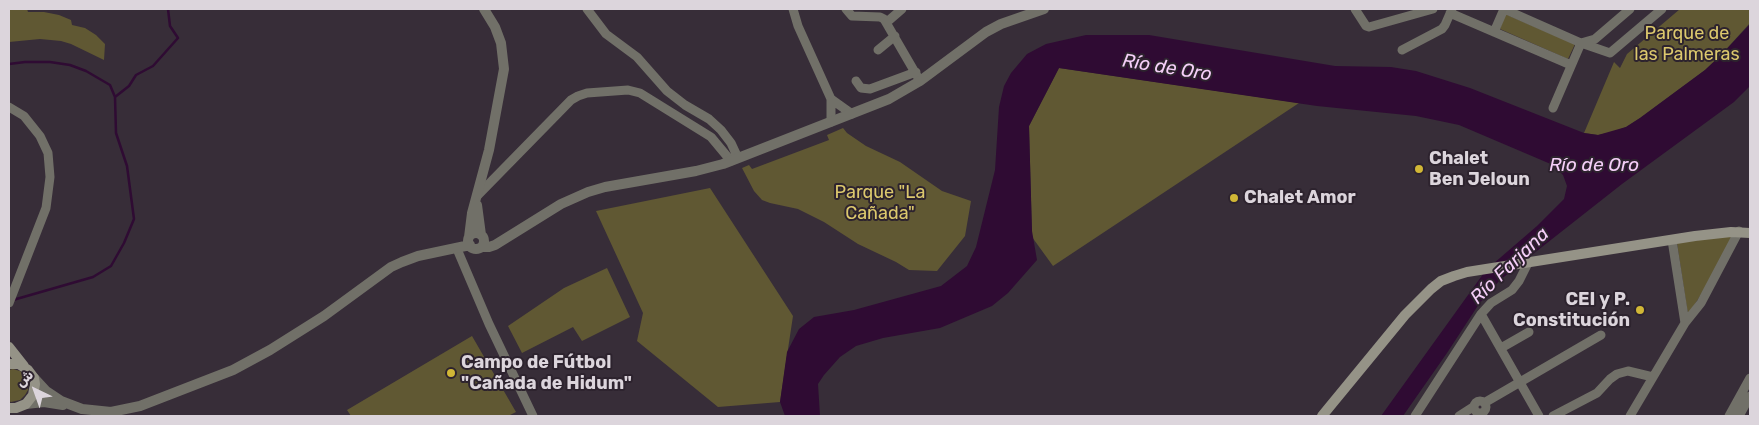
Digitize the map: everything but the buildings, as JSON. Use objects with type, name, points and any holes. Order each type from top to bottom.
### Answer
[{"type":"main road","points":[[1322,416],[1405,315],[1441,281],[1477,271],[1672,240],[1739,232],[1750,233]]},
{"type":"main road","points":[[9,347],[34,378],[33,395],[16,416]]},
{"type":"main road","points":[[9,364],[19,364],[24,367]]},
{"type":"main road","points":[[9,408],[24,405]]},
{"type":"street","points":[[477,198],[482,240],[477,249],[470,241],[472,213],[491,142],[504,69],[501,43],[495,27],[484,9]]},
{"type":"street","points":[[587,9],[606,34],[637,57],[667,91],[709,119],[721,130],[731,143],[734,160]]},
{"type":"street","points":[[793,9],[798,26],[831,99],[831,122]]},
{"type":"street","points":[[846,9],[852,16],[880,17],[887,22],[918,77]]},
{"type":"street","points":[[887,22],[902,9]]},
{"type":"street","points":[[482,240],[489,247],[561,204],[588,192],[605,187],[696,171],[734,160],[889,99],[908,90],[918,77],[986,32],[1001,24],[1044,9]]},
{"type":"street","points":[[1355,9],[1366,26],[1369,27],[1433,9]]},
{"type":"street","points":[[1494,32],[1504,9],[1581,43],[1610,53],[1662,9]]},
{"type":"street","points":[[1553,108],[1581,43],[1595,39],[1630,9]]},
{"type":"street","points":[[1402,50],[1442,29],[1451,11],[1494,32],[1571,65]]},
{"type":"street","points":[[878,50],[895,36]]},
{"type":"street","points":[[856,81],[861,88],[870,89],[918,77]]},
{"type":"street","points":[[477,198],[571,100],[582,94],[621,90],[634,91],[710,137],[734,160]]},
{"type":"street","points":[[831,99],[852,114]]},
{"type":"street","points":[[9,107],[24,116],[40,136],[48,153],[50,168],[50,185],[46,208],[9,303]]},
{"type":"street","points":[[695,110],[711,131],[710,137]]},
{"type":"street","points":[[1630,416],[1685,323],[1701,303],[1739,232]]},
{"type":"street","points":[[1672,240],[1685,323]]},
{"type":"street","points":[[24,405],[44,402],[97,411],[126,410],[140,406],[233,370],[270,350],[324,316],[391,267],[418,256],[457,249],[470,241]]},
{"type":"street","points":[[457,249],[489,324],[533,416]]},
{"type":"street","points":[[1414,416],[1481,314],[1491,304],[1512,290],[1519,281],[1525,263]]},
{"type":"street","points":[[1481,314],[1539,416]]},
{"type":"street","points":[[1501,348],[1529,332]]},
{"type":"street","points":[[1460,416],[1474,407],[1476,412],[1482,412],[1486,408],[1484,403],[1601,335]]},
{"type":"street","points":[[1553,416],[1597,393],[1617,374],[1628,371],[1653,377]]},
{"type":"street","points":[[34,378],[53,396],[69,405]]},
{"type":"street","points":[[1729,416],[1750,378]]},
{"type":"street","points":[[1739,416],[1750,396]]},
{"type":"green space","points":[[9,9],[27,9],[28,12],[44,12],[71,20],[72,25],[85,28],[105,44],[104,60],[61,41],[40,39],[9,42]]},
{"type":"green space","name":"Parque de las Palmeras","points":[[1680,9],[1750,9],[1750,23],[1705,70],[1640,118],[1626,127],[1613,132],[1598,135],[1584,133],[1614,62],[1620,68],[1627,54]]},
{"type":"green space","points":[[1505,14],[1575,44],[1568,59],[1500,29]]},
{"type":"green space","points":[[1059,68],[1299,103],[1053,266],[1032,237],[1029,126]]},
{"type":"green space","name":"Parque \"La Cañada\"","points":[[843,128],[866,146],[900,162],[942,191],[971,201],[965,236],[937,271],[909,270],[858,244],[824,222],[798,209],[762,200],[754,191],[742,168],[749,165],[752,169],[829,140],[827,135]]},
{"type":"green space","points":[[710,188],[793,316],[780,402],[718,407],[637,341],[643,313],[596,211]]},
{"type":"green space","points":[[1739,234],[1688,315],[1677,243]]},
{"type":"green space","points":[[607,268],[630,317],[582,341],[573,327],[522,353],[508,326],[564,288]]},
{"type":"green space","name":"Campo de Fútbol \"Cañada de Hidum\"","points":[[472,336],[516,412],[508,416],[351,416],[347,410]]},
{"type":"green space","points":[[9,370],[20,371],[26,377],[28,390],[20,400],[11,402],[9,401]]},
{"type":"water","name":"Río de Oro","points":[[1750,24],[1750,86],[1734,102],[1622,184],[1500,280],[1479,304],[1403,416],[1381,416],[1486,270],[1537,226],[1564,199],[1567,186],[1563,175],[1553,165],[1459,125],[1416,116],[1317,106],[1059,68],[1029,126],[1032,231],[1037,260],[1008,293],[992,306],[940,328],[883,338],[856,346],[840,357],[818,384],[820,416],[785,416],[780,402],[787,352],[799,329],[814,317],[854,310],[941,286],[967,266],[976,247],[995,170],[999,107],[1004,86],[1011,73],[1027,54],[1046,44],[1086,35],[1149,35],[1335,66],[1391,67],[1416,71],[1470,88],[1584,133],[1598,135],[1626,127],[1640,118],[1705,70]]},
{"type":"waterway","points":[[115,97],[129,86],[136,75],[153,66],[178,38],[170,26],[168,9]]},
{"type":"waterway","points":[[9,64],[50,62],[70,65],[86,71],[110,85],[115,97],[116,133],[127,166],[134,219],[124,243],[111,266],[93,277],[13,300]]},
{"type":"place","name":"Chalet Ben Jeloun","points":[[1419,169]]},
{"type":"place","name":"Chalet Amor","points":[[1234,198]]},
{"type":"place","name":"CEI y P. Constitución","points":[[1640,310]]},
{"type":"place","name":"Campo de Fútbol \"Cañada de Hidum\"","points":[[451,373]]},
{"type":"water label","name":"Río Farjana","points":[[1510,266]]}]
